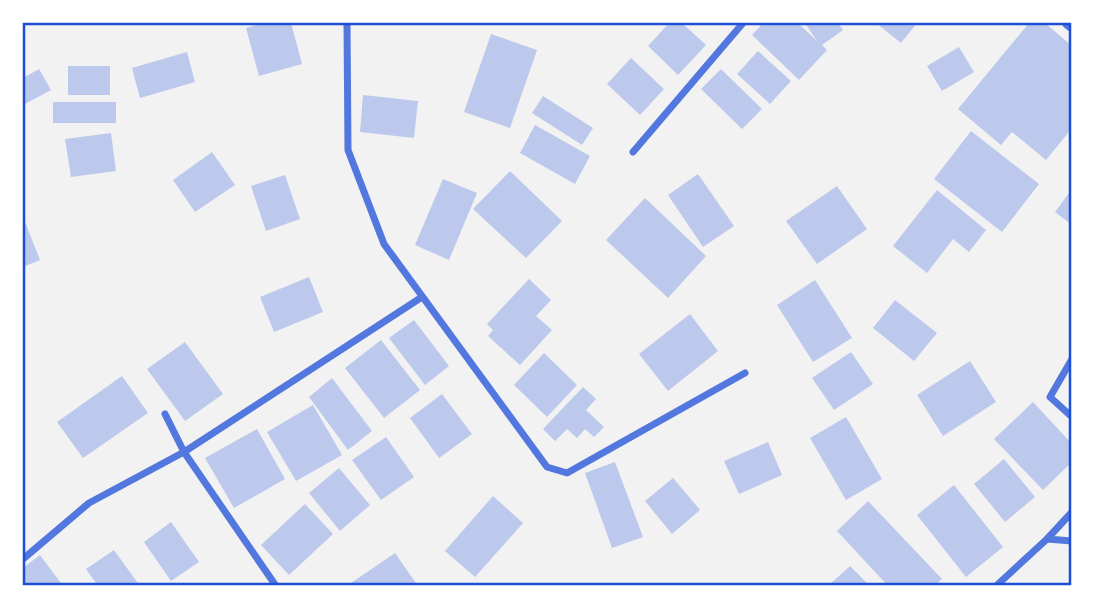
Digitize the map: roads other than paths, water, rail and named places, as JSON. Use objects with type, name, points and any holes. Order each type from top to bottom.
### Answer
[{"type":"street","points":[[347,23],[348,150],[384,244],[547,467],[567,473],[744,373]]},
{"type":"street","points":[[633,152],[743,23]]},
{"type":"street","points":[[23,559],[89,503],[184,452],[422,297]]},
{"type":"street","points":[[1072,359],[1050,397],[1072,417]]},
{"type":"street","points":[[165,414],[184,452],[276,586]]},
{"type":"street","points":[[996,586],[1048,539],[1072,512]]},
{"type":"street","points":[[1048,539],[1072,541]]}]
